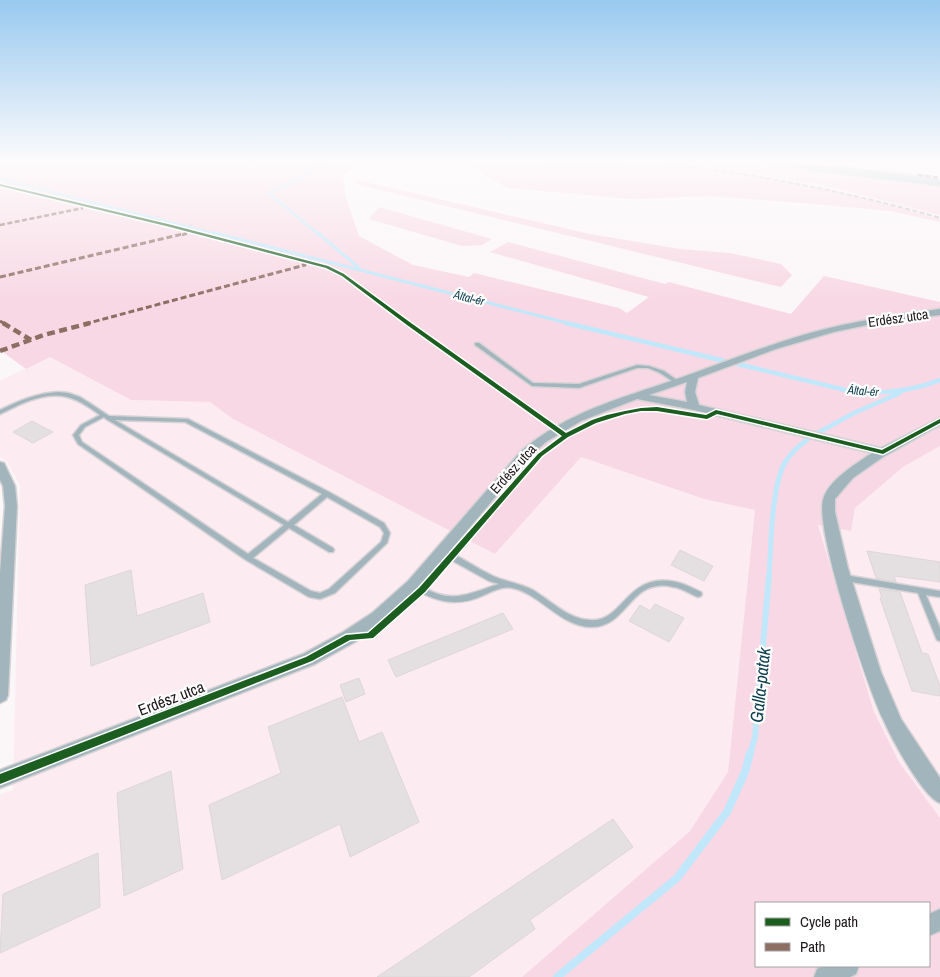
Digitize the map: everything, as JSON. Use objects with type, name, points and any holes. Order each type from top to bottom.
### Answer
[{"type":"street","name":"Erdész utca","points":[[0,779],[309,659],[349,637],[377,617],[413,585],[525,454],[543,437],[577,417],[766,350],[856,325],[940,312]]},
{"type":"street","points":[[693,376],[690,392],[694,407]]},
{"type":"street","points":[[637,396],[694,407],[883,452]]},
{"type":"street","points":[[940,421],[883,452],[853,472],[834,489],[827,501],[827,512],[843,578],[880,694],[900,735],[940,794]]},
{"type":"street","points":[[0,466],[9,486],[5,507],[0,695]]},
{"type":"street","points":[[825,977],[846,967]]},
{"type":"lane","points":[[477,344],[532,384],[579,386],[637,366],[649,367],[662,372],[676,382]]},
{"type":"lane","points":[[0,412],[32,398],[54,394],[65,394],[79,398],[331,550]]},
{"type":"lane","points":[[106,416],[186,420],[382,525],[387,533],[384,543],[332,591],[320,596],[309,594],[248,558],[80,443],[76,435],[83,426],[106,416]]},
{"type":"lane","points":[[248,558],[327,494]]},
{"type":"lane","points":[[442,552],[492,579],[522,589],[575,620],[592,624],[608,621],[636,590],[654,584],[673,584],[698,594]]},
{"type":"lane","points":[[843,578],[940,594]]},
{"type":"lane","points":[[413,585],[434,597],[451,601],[472,597],[488,590],[510,585]]},
{"type":"lane","points":[[921,591],[940,638]]},
{"type":"shaded area","points":[[0,209],[350,209],[359,236],[413,265],[469,277],[474,273],[619,308],[627,313],[649,297],[490,252],[508,242],[665,284],[669,282],[791,314],[824,276],[940,302],[940,446],[903,467],[855,508],[851,531],[818,525],[874,712],[899,762],[940,818],[940,977],[522,977],[690,831],[728,772],[755,510],[704,499],[581,457],[495,554],[233,419],[210,402],[131,400],[50,357],[26,369],[0,350]]},
{"type":"shaded area","points":[[378,209],[385,209],[492,239],[482,245],[462,246],[369,219]]},
{"type":"shaded area","points":[[457,209],[481,209],[590,234],[680,249],[730,253],[781,264],[792,275],[781,287]]},
{"type":"shaded area","points":[[864,209],[901,209],[940,219],[940,222],[890,211]]},
{"type":"shaded area","points":[[900,209],[915,209],[940,215],[940,219]]},
{"type":"shaded area","points":[[915,209],[940,209],[940,215]]},
{"type":"shaded area","points":[[50,357],[131,400],[210,402],[233,419],[495,554],[581,457],[704,499],[755,510],[728,772],[690,831],[522,977],[0,977],[0,795],[13,790],[20,485],[7,462],[0,457],[0,381]]},
{"type":"shaded area","points":[[940,446],[940,818],[899,762],[874,712],[818,525],[851,531],[855,508],[903,467]]},
{"type":"building","points":[[32,421],[53,432],[33,443],[13,432]]},
{"type":"building","points":[[680,550],[713,566],[704,581],[671,565]]},
{"type":"building","points":[[867,551],[940,562],[940,582],[894,576],[896,582],[876,578]]},
{"type":"building","points":[[131,570],[137,616],[203,593],[210,622],[91,666],[85,585]]},
{"type":"building","points":[[879,589],[900,592],[922,653],[928,654],[940,686],[940,696],[912,691],[880,598],[882,598]]},
{"type":"building","points":[[655,604],[684,618],[669,642],[629,621],[640,605],[650,611]]},
{"type":"building","points":[[503,613],[513,629],[396,677],[388,660]]},
{"type":"building","points":[[359,678],[365,694],[346,702],[340,685]]},
{"type":"building","points":[[342,697],[359,742],[382,732],[419,822],[350,857],[340,824],[222,880],[209,805],[281,773],[268,727]]},
{"type":"building","points":[[171,771],[183,869],[124,896],[117,793]]},
{"type":"building","points":[[613,819],[633,847],[530,920],[535,929],[469,977],[377,977]]},
{"type":"building","points":[[98,853],[100,907],[0,953],[3,894]]},
{"type":"waterway","name":"Által-ér","points":[[116,209],[220,235]]},
{"type":"waterway","points":[[288,209],[319,235]]},
{"type":"waterway","name":"Által-ér","points":[[215,233],[571,324]]},
{"type":"waterway","points":[[318,233],[358,267]]},
{"type":"waterway","name":"Által-ér","points":[[566,323],[854,392],[898,391],[940,380]]},
{"type":"waterway","name":"Galla-patak","points":[[812,436],[854,413],[900,393]]},
{"type":"waterway","name":"Galla-patak","points":[[769,577],[773,517],[777,484],[781,471],[792,453],[814,435]]},
{"type":"waterway","name":"Galla-patak","points":[[750,755],[755,737],[769,576]]},
{"type":"waterway","name":"Galla-patak","points":[[557,977],[677,878],[727,812],[745,772],[750,753]]},
{"type":"railway","points":[[904,209],[940,218]]},
{"type":"marked path","points":[[0,225],[80,209]]},
{"type":"marked path","points":[[0,277],[189,233]]},
{"type":"marked path","points":[[0,351],[44,335],[305,265],[302,264]]},
{"type":"marked path","points":[[0,321],[31,340]]},
{"type":"cycle path","points":[[98,209],[327,267],[343,275],[566,436]]},
{"type":"cycle path","points":[[0,779],[309,659],[349,637],[370,636],[422,590],[540,455],[580,428],[609,416],[625,412],[657,409],[707,417],[716,412],[883,452],[940,421]]}]
